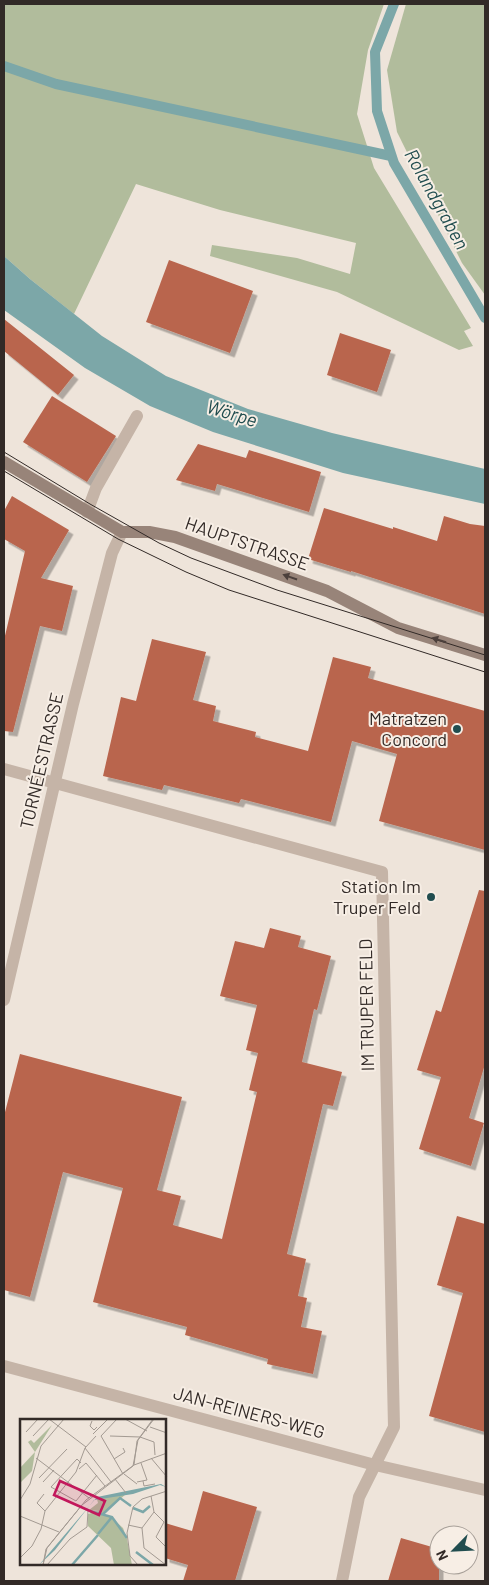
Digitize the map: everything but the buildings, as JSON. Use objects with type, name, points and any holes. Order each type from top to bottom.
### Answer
[{"type":"street","points":[[87,512],[96,488],[136,416]]},
{"type":"street","name":"HAUPTSTRASSE","points":[[4,462],[122,532],[149,532],[175,537],[327,591],[398,628],[485,655]]},
{"type":"street","name":"TORNÉESTRASSE","points":[[4,1000],[112,553],[122,532]]},
{"type":"street","name":"IM TRUPER FELD","points":[[4,769],[382,872],[394,1428],[375,1465]]},
{"type":"street","name":"JAN-REINERS-WEG","points":[[4,1366],[375,1465],[485,1490]]},
{"type":"street","points":[[342,1581],[358,1497],[375,1465]]},
{"type":"green space","points":[[4,4],[384,4],[368,50],[357,114],[374,168],[471,328],[464,331],[473,346],[459,350],[337,292],[210,256],[212,245],[297,258],[350,274],[356,243],[220,210],[136,184],[74,314],[4,256]]},
{"type":"green space","points":[[406,4],[485,4],[485,295],[462,263],[397,132],[387,70]]},
{"type":"water","name":"Wörpe","points":[[4,256],[102,336],[166,376],[248,409],[332,433],[485,469],[485,504],[343,473],[213,432],[150,406],[85,368],[4,310]]},
{"type":"waterway","name":"Rolandgraben","points":[[394,4],[375,52],[377,111],[394,163],[485,318]]},
{"type":"waterway","points":[[4,66],[56,84],[391,156]]},
{"type":"tram line","points":[[4,452],[90,504],[159,543],[191,558],[277,590],[485,655]]},
{"type":"tram line","points":[[4,471],[118,539],[186,572],[229,590],[485,672]]},
{"type":"place","name":"Matratzen Concord","points":[[457,729]]},
{"type":"place","name":"Station Im Truper Feld","points":[[431,897]]}]
